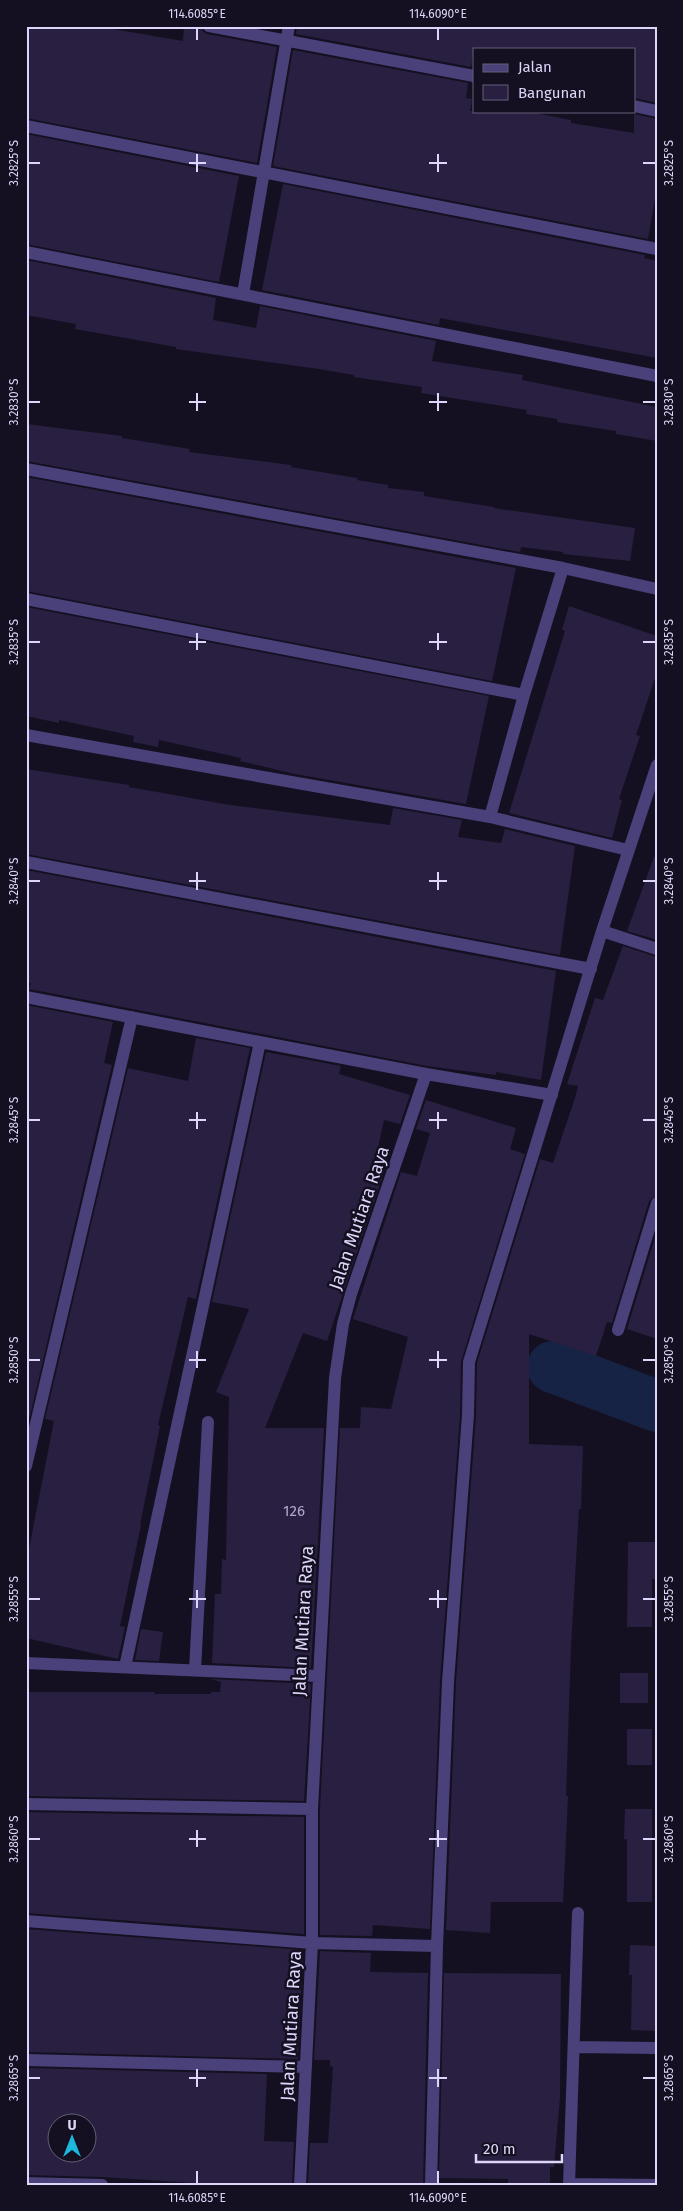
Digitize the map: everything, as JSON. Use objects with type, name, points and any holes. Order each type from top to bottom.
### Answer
[{"type":"street","points":[[209,26],[473,76]]},
{"type":"street","points":[[243,294],[288,26]]},
{"type":"street","points":[[636,106],[657,110]]},
{"type":"street","points":[[26,126],[657,249]]},
{"type":"street","points":[[26,252],[657,376]]},
{"type":"street","points":[[26,469],[563,568],[657,589]]},
{"type":"street","points":[[490,817],[524,695],[563,568]]},
{"type":"street","points":[[26,599],[524,695]]},
{"type":"street","points":[[26,735],[490,817],[628,850]]},
{"type":"street","points":[[431,2185],[437,1946],[448,1682],[468,1415],[469,1362],[602,931],[657,765]]},
{"type":"street","points":[[26,862],[591,969]]},
{"type":"street","points":[[602,931],[657,948]]},
{"type":"street","points":[[26,997],[426,1074],[552,1094]]},
{"type":"street","points":[[26,1466],[132,1017]]},
{"type":"street","points":[[125,1667],[260,1042]]},
{"type":"street","name":"Jalan Mutiara Raya","points":[[300,2185],[312,1943],[312,1809],[335,1378],[343,1324],[351,1294],[426,1074]]},
{"type":"street","points":[[618,1330],[657,1203]]},
{"type":"street","points":[[195,1670],[208,1422]]},
{"type":"street","points":[[26,1662],[318,1676]]},
{"type":"street","points":[[26,1804],[312,1809]]},
{"type":"street","points":[[578,1913],[569,2184],[657,2185]]},
{"type":"street","points":[[26,1922],[312,1943],[437,1946]]},
{"type":"street","points":[[574,2047],[657,2048]]},
{"type":"street","points":[[26,2060],[306,2067]]},
{"type":"street","points":[[26,2183],[102,2185]]},
{"type":"building","points":[[30,26],[95,26],[183,41],[184,26],[201,26],[203,32],[207,34],[277,47],[257,163],[26,118],[26,49]]},
{"type":"building","points":[[297,26],[657,26],[657,103],[636,98],[636,48],[473,48],[471,67],[296,34]]},
{"type":"building","points":[[293,50],[468,83],[466,98],[472,99],[470,111],[473,112],[529,112],[571,120],[571,123],[634,133],[634,114],[657,119],[657,187],[648,239],[273,166]]},
{"type":"building","points":[[26,134],[239,176],[219,282],[26,244]]},
{"type":"building","points":[[283,184],[645,255],[644,258],[657,261],[657,358],[440,318],[439,325],[262,290]]},
{"type":"building","points":[[26,260],[216,298],[213,320],[256,328],[260,306],[436,341],[432,361],[523,375],[522,380],[657,407],[657,441],[616,434],[616,431],[557,422],[557,419],[526,414],[527,410],[421,393],[422,387],[354,377],[354,375],[319,369],[176,349],[176,347],[75,329],[76,324],[26,315]]},
{"type":"building","points":[[26,424],[122,436],[122,438],[190,449],[189,452],[291,465],[291,467],[357,478],[357,480],[388,485],[388,488],[424,492],[424,496],[493,508],[635,528],[630,561],[563,554],[563,552],[521,547],[520,552],[26,461]]},
{"type":"building","points":[[26,477],[516,568],[492,681],[26,591]]},
{"type":"building","points":[[569,606],[657,636],[657,672],[636,735],[640,736],[619,799],[622,800],[612,838],[509,813],[565,631],[562,630]]},
{"type":"building","points":[[26,607],[489,696],[466,804],[295,774],[240,761],[241,758],[159,740],[158,747],[133,742],[134,736],[59,720],[59,723],[26,716]]},
{"type":"building","points":[[26,769],[129,785],[129,787],[230,805],[390,825],[393,808],[462,820],[458,837],[501,843],[505,829],[575,846],[560,955],[26,854]]},
{"type":"building","points":[[654,857],[657,857],[657,940],[627,931]]},
{"type":"building","points":[[26,870],[556,971],[541,1080],[496,1072],[496,1075],[427,1066],[29,989],[31,983],[26,982]]},
{"type":"building","points":[[623,946],[657,957],[657,1195],[649,1201],[612,1323],[607,1322],[596,1356],[529,1334],[529,1444],[583,1446],[581,1509],[579,1509],[571,1647],[566,1796],[568,1796],[563,1902],[491,1902],[490,1933],[446,1930],[456,1682],[476,1416],[477,1363],[540,1159],[553,1163],[575,1098],[578,1086],[567,1084],[595,998],[603,1000]]},
{"type":"building","points":[[26,1005],[113,1022],[104,1063],[112,1065],[30,1416],[26,1415]]},
{"type":"building","points":[[196,1038],[250,1048],[196,1299],[188,1297],[158,1425],[160,1426],[120,1626],[125,1627],[118,1659],[26,1638],[26,1564],[54,1421],[45,1419],[128,1068],[188,1081]]},
{"type":"building","points":[[266,1052],[341,1066],[339,1074],[410,1095],[400,1124],[384,1120],[374,1166],[385,1169],[327,1341],[303,1333],[265,1428],[324,1428],[311,1668],[212,1663],[215,1594],[221,1594],[222,1559],[226,1560],[229,1397],[216,1392],[249,1309],[212,1302]]},
{"type":"building","points":[[426,1100],[516,1128],[510,1149],[525,1154],[461,1362],[460,1415],[440,1681],[430,1929],[373,1925],[372,1936],[320,1935],[320,1809],[340,1428],[360,1428],[361,1407],[391,1409],[408,1337],[353,1319],[401,1172],[417,1176],[430,1133],[416,1129]]},
{"type":"building","points":[[657,1231],[657,1339],[627,1329]]},
{"type":"building","points":[[628,1542],[655,1542],[655,1579],[652,1579],[652,1627],[627,1627]]},
{"type":"building","points":[[141,1629],[163,1632],[159,1661],[135,1660]]},
{"type":"building","points":[[620,1673],[648,1673],[648,1703],[620,1703]]},
{"type":"building","points":[[211,1679],[311,1684],[304,1801],[26,1796],[26,1692],[211,1694],[211,1692],[220,1692],[221,1682]]},
{"type":"building","points":[[627,1729],[652,1729],[652,1765],[627,1765]]},
{"type":"building","points":[[625,1809],[652,1809],[652,1902],[627,1902],[627,1839],[624,1839]]},
{"type":"building","points":[[26,1812],[304,1817],[304,1934],[26,1913]]},
{"type":"building","points":[[26,1929],[303,1950],[298,2059],[26,2052]]},
{"type":"building","points":[[630,1945],[657,1946],[656,2031],[631,2030],[632,1975],[629,1975]]},
{"type":"building","points":[[320,1951],[371,1953],[370,1972],[428,1973],[423,2185],[308,2185],[310,2143],[328,2143],[333,2067],[330,2066],[330,2060],[314,2060]]},
{"type":"building","points":[[444,1973],[561,1974],[560,2097],[554,2167],[550,2167],[550,2185],[508,2185],[508,2179],[439,2178]]},
{"type":"building","points":[[26,2068],[267,2074],[264,2141],[294,2142],[292,2185],[226,2185],[102,2177],[26,2175]]},
{"type":"waterway","points":[[553,1367],[657,1406]]}]
